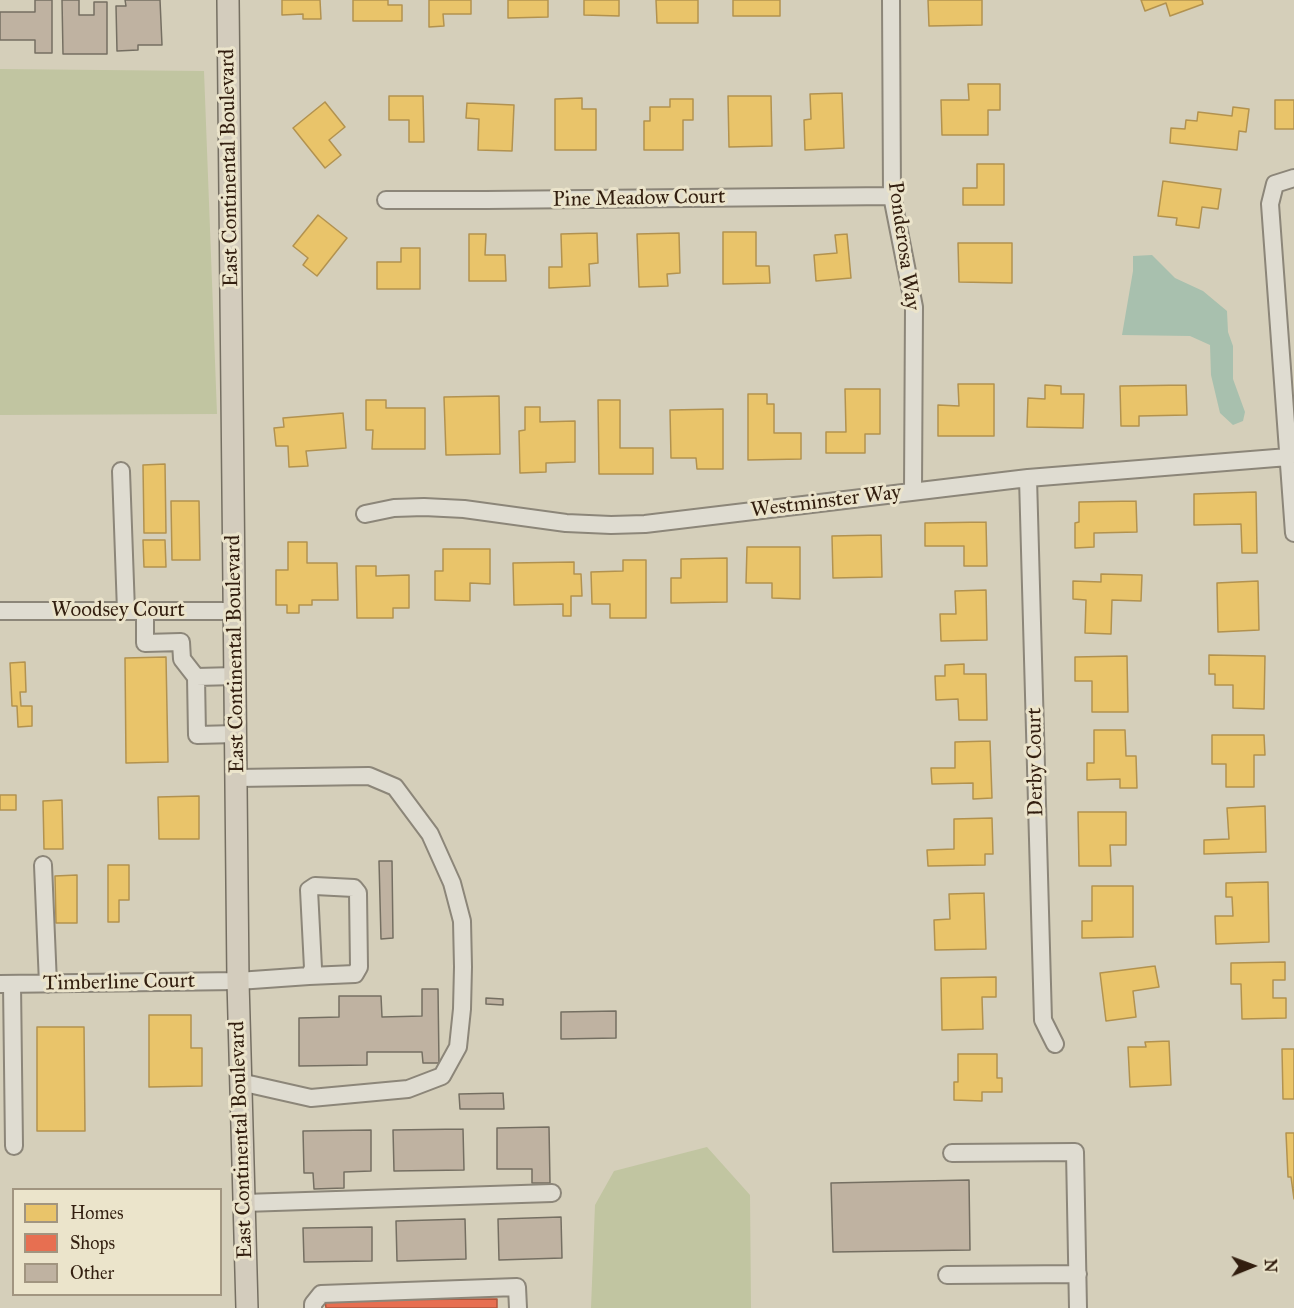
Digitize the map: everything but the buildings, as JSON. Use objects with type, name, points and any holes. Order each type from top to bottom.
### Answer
[{"type":"main road","name":"East Continental Boulevard","points":[[228,0],[238,981],[247,1308]]},
{"type":"street","name":"Ponderosa Way","points":[[891,0],[892,196],[914,307],[913,491]]},
{"type":"street","points":[[1294,177],[1275,184],[1270,204],[1294,533]]},
{"type":"street","name":"Pine Meadow Court","points":[[386,200],[892,196]]},
{"type":"street","name":"Westminster Way","points":[[365,514],[394,508],[424,507],[566,523],[645,524],[1028,478],[1288,457]]},
{"type":"street","points":[[121,471],[126,611]]},
{"type":"street","name":"Derby Court","points":[[1028,478],[1043,1020],[1055,1044]]},
{"type":"street","name":"Woodsey Court","points":[[0,611],[235,611]]},
{"type":"street","points":[[145,611],[146,643],[182,642],[182,659],[196,677],[197,735],[236,734]]},
{"type":"street","points":[[196,677],[236,676]]},
{"type":"street","points":[[237,778],[369,776],[394,787],[430,834],[452,883],[462,921],[463,967],[458,1047],[442,1076],[408,1089],[311,1098],[240,1082]]},
{"type":"street","points":[[43,865],[48,984]]},
{"type":"street","name":"Timberline Court","points":[[6,984],[238,981],[355,974],[359,967],[358,893],[354,888],[315,886],[309,890],[313,968],[309,976]]},
{"type":"street","points":[[6,984],[14,1146]]},
{"type":"street","points":[[952,1153],[1075,1152],[1078,1308]]},
{"type":"street","points":[[244,1203],[552,1193]]},
{"type":"street","points":[[947,1275],[1078,1274]]},
{"type":"street","points":[[313,1308],[321,1294],[517,1287],[518,1308]]},
{"type":"shaded area","points":[[0,69],[204,71],[217,414],[0,415]]},
{"type":"shaded area","points":[[1152,255],[1175,278],[1203,291],[1227,311],[1228,332],[1233,346],[1233,379],[1245,412],[1243,421],[1233,425],[1220,413],[1211,375],[1210,345],[1190,336],[1122,335],[1133,271],[1133,256]]},
{"type":"shaded area","points":[[707,1147],[750,1195],[751,1308],[591,1308],[595,1205],[614,1171]]}]
